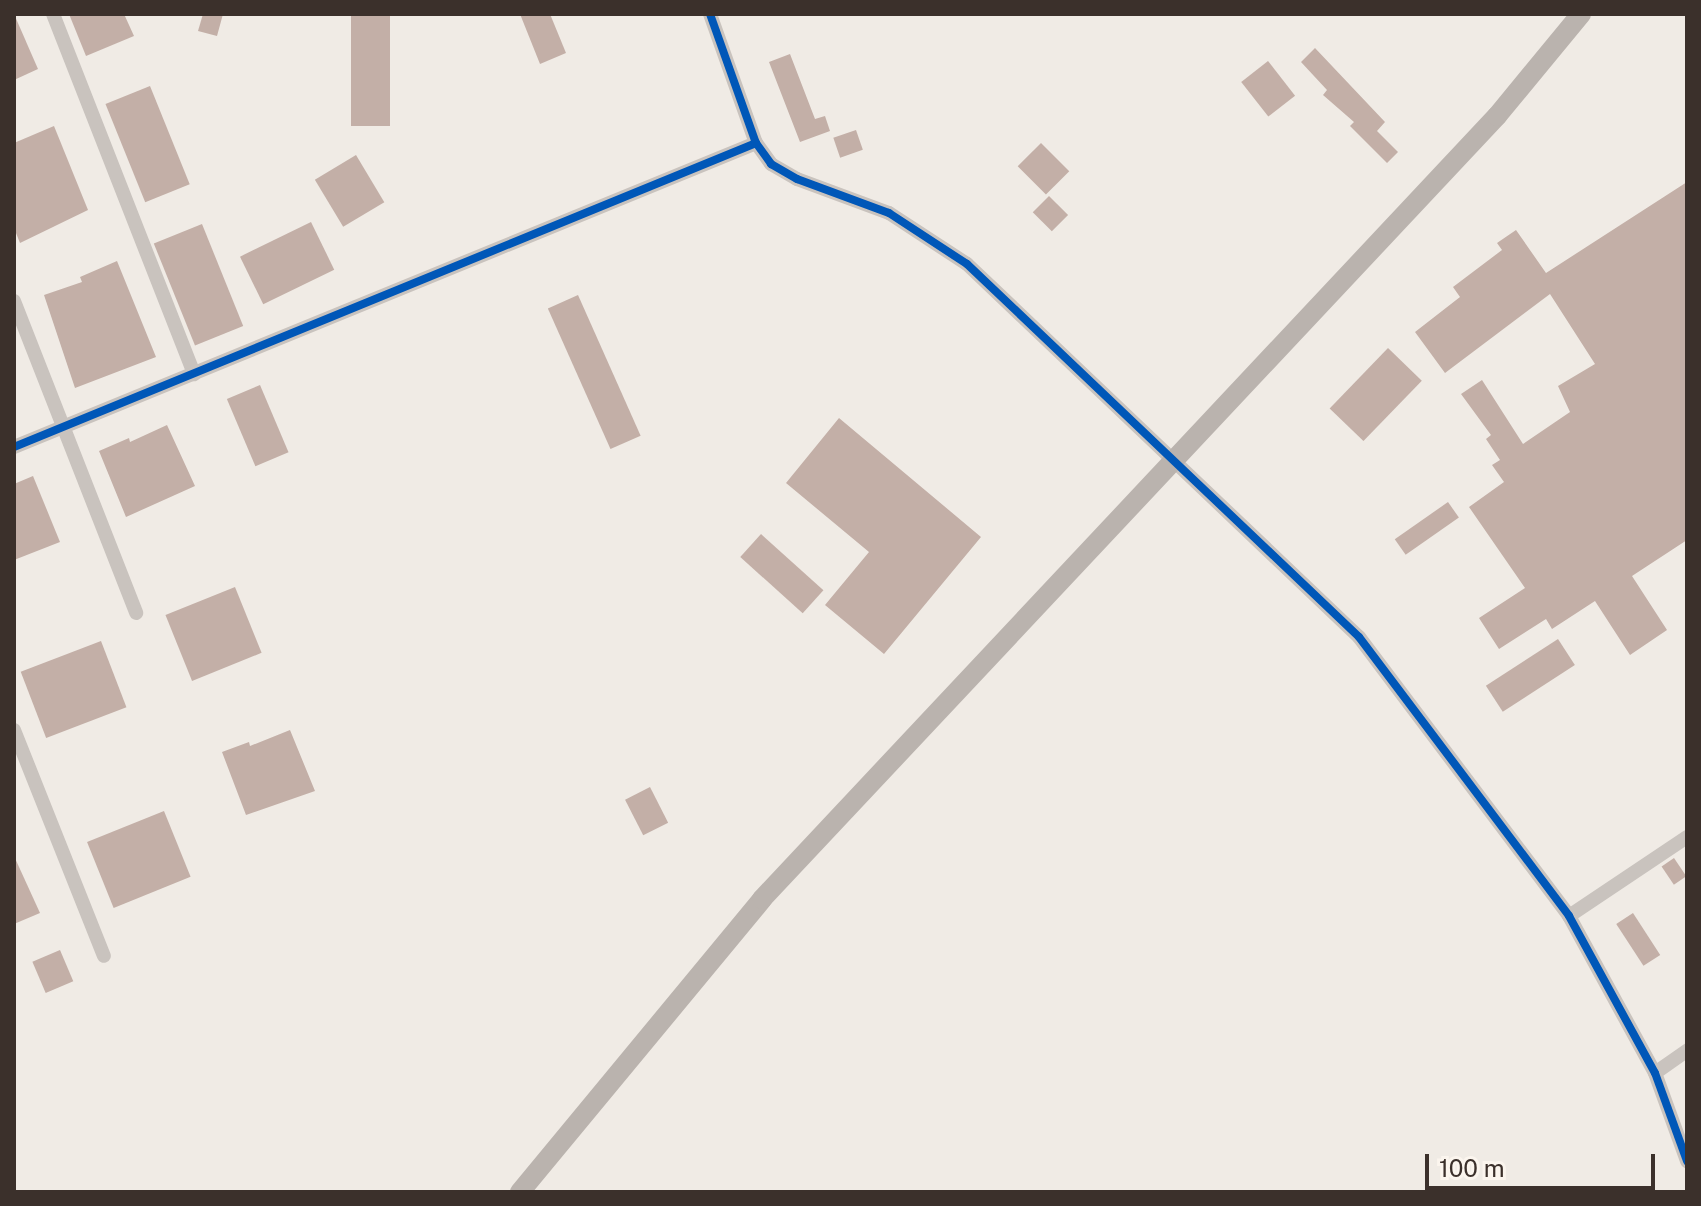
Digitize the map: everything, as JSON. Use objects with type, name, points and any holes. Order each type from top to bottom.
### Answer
[{"type":"main road","points":[[520,1192],[762,899],[1497,116],[1581,14]]},
{"type":"street","points":[[53,14],[194,374]]},
{"type":"street","points":[[710,14],[756,143],[779,170],[834,195],[889,213],[967,264],[1077,365],[1172,463],[1359,637],[1569,916],[1655,1073],[1687,1161]]},
{"type":"street","points":[[14,447],[756,143]]},
{"type":"street","points":[[14,301],[136,613]]},
{"type":"street","points":[[14,730],[104,956]]},
{"type":"street","points":[[1569,916],[1687,837]]},
{"type":"street","points":[[1655,1073],[1687,1051]]},
{"type":"building","points":[[14,14],[38,69],[14,80]]},
{"type":"building","points":[[69,14],[124,14],[134,36],[86,56]]},
{"type":"building","points":[[203,14],[223,14],[217,36],[198,31]]},
{"type":"building","points":[[351,14],[390,14],[390,126],[351,126]]},
{"type":"building","points":[[520,14],[550,14],[566,53],[540,64]]},
{"type":"building","points":[[1315,48],[1385,122],[1377,131],[1398,152],[1387,163],[1350,126],[1354,122],[1323,95],[1327,90],[1301,62]]},
{"type":"building","points":[[790,54],[815,119],[825,116],[830,131],[800,142],[769,62]]},
{"type":"building","points":[[1268,61],[1295,96],[1268,117],[1241,82]]},
{"type":"building","points":[[150,86],[190,184],[145,202],[105,104]]},
{"type":"building","points":[[54,126],[88,210],[20,243],[14,228],[14,143]]},
{"type":"building","points":[[856,130],[863,150],[840,158],[833,138]]},
{"type":"building","points":[[1041,143],[1069,171],[1046,195],[1018,166]]},
{"type":"building","points":[[356,155],[384,202],[343,227],[315,180]]},
{"type":"building","points":[[1687,182],[1687,540],[1632,576],[1667,630],[1630,655],[1595,601],[1552,629],[1546,619],[1499,649],[1479,618],[1525,588],[1469,507],[1504,482],[1492,465],[1500,460],[1486,439],[1491,435],[1461,394],[1482,380],[1523,444],[1570,412],[1558,386],[1595,364],[1550,294],[1445,373],[1415,332],[1460,297],[1453,287],[1502,250],[1497,243],[1516,230],[1546,273]]},
{"type":"building","points":[[1049,196],[1068,215],[1052,231],[1033,212]]},
{"type":"building","points":[[311,222],[334,270],[263,304],[240,257]]},
{"type":"building","points":[[202,224],[243,326],[195,345],[154,243]]},
{"type":"building","points":[[117,261],[156,357],[75,388],[44,295],[82,282],[80,277]]},
{"type":"building","points":[[578,295],[641,436],[610,449],[548,308]]},
{"type":"building","points":[[1388,348],[1422,381],[1363,441],[1330,408]]},
{"type":"building","points":[[260,385],[289,452],[255,466],[227,399]]},
{"type":"building","points":[[839,418],[981,537],[884,654],[825,605],[869,552],[786,483]]},
{"type":"building","points":[[167,425],[195,486],[126,517],[99,451],[129,438],[130,442]]},
{"type":"building","points":[[33,476],[60,542],[14,560],[14,484]]},
{"type":"building","points":[[1448,502],[1459,518],[1406,555],[1395,539]]},
{"type":"building","points":[[761,534],[823,590],[803,613],[740,557]]},
{"type":"building","points":[[235,587],[262,653],[192,681],[165,615]]},
{"type":"building","points":[[1558,639],[1575,665],[1503,712],[1486,686]]},
{"type":"building","points":[[101,641],[126,707],[46,738],[21,672]]},
{"type":"building","points":[[290,730],[315,791],[246,815],[222,752],[249,742],[250,746]]},
{"type":"building","points":[[650,787],[668,823],[643,835],[625,800]]},
{"type":"building","points":[[164,811],[191,877],[114,908],[87,842]]},
{"type":"building","points":[[14,856],[40,913],[14,924]]},
{"type":"building","points":[[1674,858],[1686,876],[1674,885],[1662,866]]},
{"type":"building","points":[[1633,913],[1660,955],[1643,966],[1616,924]]},
{"type":"building","points":[[60,950],[73,981],[46,993],[32,962]]},
{"type":"cycle path","points":[[710,14],[756,143],[771,164],[797,179],[889,213],[967,264],[1359,637],[1569,916],[1655,1073],[1687,1161]]},
{"type":"cycle path","points":[[14,447],[756,143]]}]
